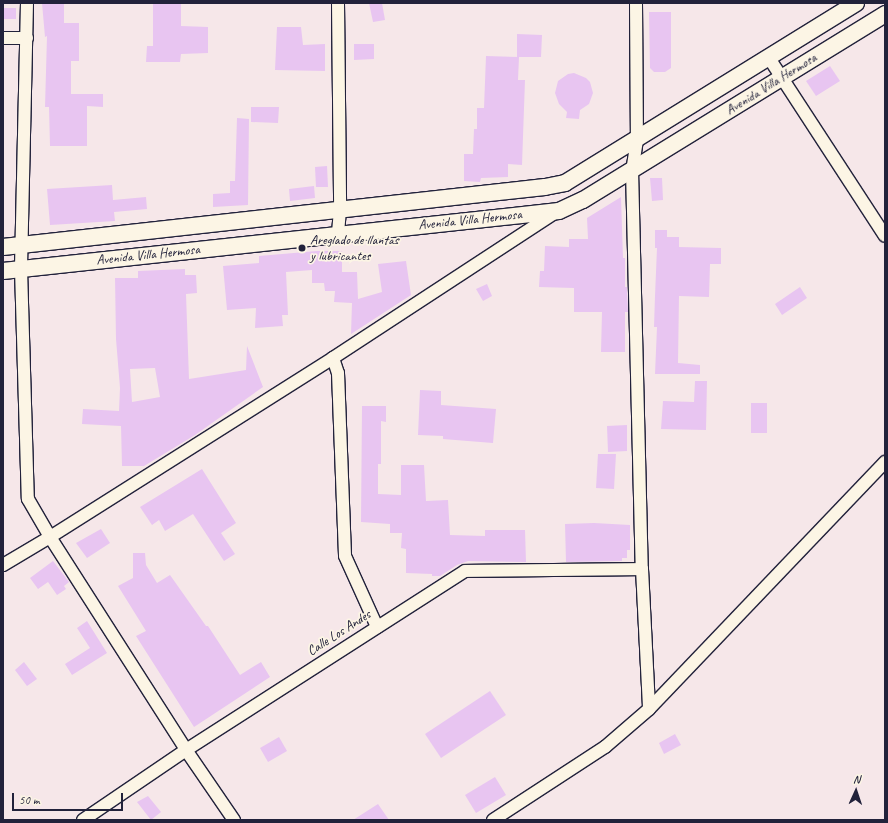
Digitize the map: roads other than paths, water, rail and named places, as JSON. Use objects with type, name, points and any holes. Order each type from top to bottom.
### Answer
[{"type":"street","points":[[27,3],[22,269],[28,499],[50,537],[186,750],[234,820]]},
{"type":"street","points":[[338,3],[340,210],[338,234]]},
{"type":"street","points":[[636,3],[637,140],[632,170],[642,569],[649,709]]},
{"type":"street","name":"Avenida Villa Hermosa","points":[[3,246],[340,210],[545,187],[565,183],[637,140],[856,3]]},
{"type":"street","name":"Avenida Villa Hermosa","points":[[3,271],[559,211],[583,200],[885,14]]},
{"type":"street","points":[[3,38],[27,38]]},
{"type":"street","points":[[769,58],[885,236]]},
{"type":"street","points":[[3,565],[50,537],[333,358],[559,211]]},
{"type":"street","points":[[333,358],[338,374],[345,556],[377,627]]},
{"type":"street","points":[[493,820],[605,746],[649,709],[885,462]]},
{"type":"street","name":"Calle Los Andes","points":[[83,820],[186,750],[465,571],[642,569]]},
{"type":"place","name":"Areglado de llantas y lubricantes","points":[[302,248]]}]
